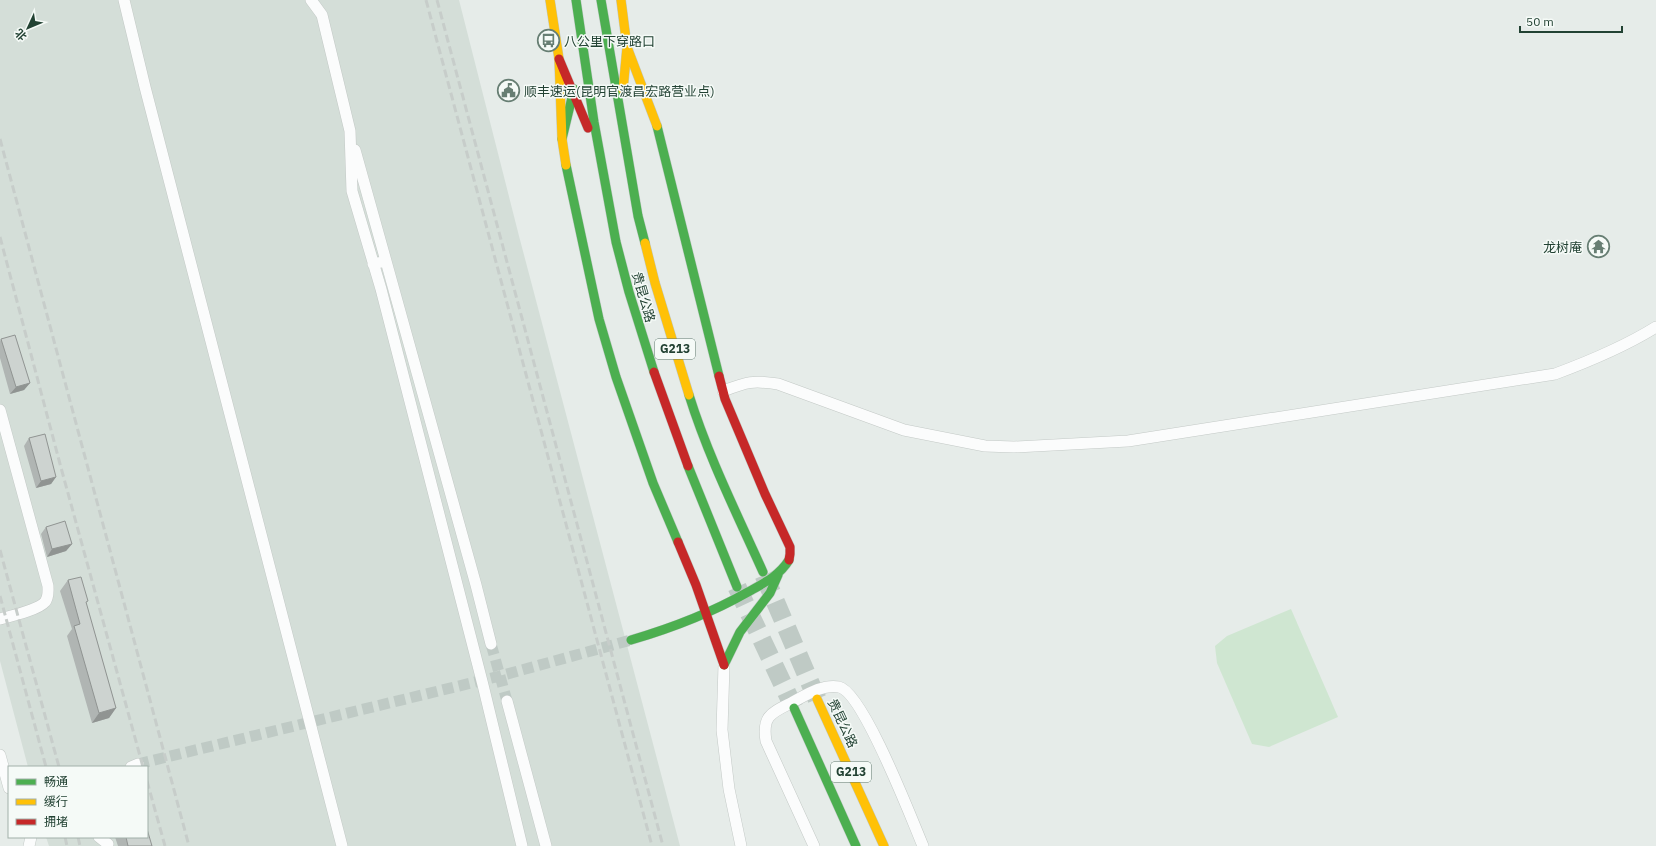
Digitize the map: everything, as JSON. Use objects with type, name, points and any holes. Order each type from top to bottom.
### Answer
[{"type":"main road","points":[[550,0],[559,59],[562,139],[566,176],[585,262],[616,377],[653,483],[696,585],[705,616],[724,665]]},
{"type":"main road","name":"贵昆公路","points":[[576,0],[600,159],[617,248],[648,358],[670,421],[694,484],[737,587]]},
{"type":"main road","name":"贵昆公路","points":[[601,0],[638,216],[653,275],[694,411],[722,481],[763,572]]},
{"type":"main road","points":[[620,116],[627,47],[621,0]]},
{"type":"main road","points":[[562,139],[574,93],[583,45]]},
{"type":"main road","points":[[627,47],[656,121],[723,391],[765,494],[790,547],[791,554],[789,561],[778,574],[770,593],[740,632],[724,665]]},
{"type":"main road","points":[[559,59],[600,159]]},
{"type":"main road","points":[[631,640],[666,630],[705,616],[743,596],[778,574]]},
{"type":"main road","name":"贵昆公路","points":[[817,699],[884,846]]},
{"type":"main road","name":"G213","points":[[794,708],[856,846]]},
{"type":"street","points":[[124,0],[342,846]]},
{"type":"street","points":[[311,0],[322,15],[350,133],[476,585],[491,644]]},
{"type":"street","points":[[350,133],[352,190],[373,264],[484,685],[522,846]]},
{"type":"street","points":[[373,264],[386,262]]},
{"type":"street","points":[[723,391],[746,383],[759,381],[778,384],[904,430],[985,446],[1014,447],[1128,441],[1555,374],[1582,364],[1628,343],[1656,327]]},
{"type":"street","points":[[0,410],[46,578],[48,594],[45,602],[39,606],[0,619]]},
{"type":"street","points":[[724,665],[722,730],[730,789],[741,846]]},
{"type":"street","points":[[814,846],[766,741],[764,728],[769,716],[779,709],[819,688],[840,687],[850,694],[872,728],[923,846]]},
{"type":"street","points":[[507,701],[546,846]]},
{"type":"street","points":[[0,755],[8,784]]},
{"type":"shaded area","points":[[0,0],[459,0],[519,236],[680,846],[49,846],[46,838],[148,838],[148,766],[28,766],[0,661]]},
{"type":"green space","points":[[1291,609],[1338,717],[1269,747],[1252,744],[1217,663],[1215,646],[1227,636]]},
{"type":"building","points":[[15,335],[30,383],[16,387],[1,339]]},
{"type":"building","points":[[45,434],[56,477],[41,481],[29,438]]},
{"type":"building","points":[[65,521],[72,544],[52,549],[46,527]]},
{"type":"building","points":[[81,577],[88,601],[86,602],[116,708],[99,713],[74,626],[80,624],[68,580]]},
{"type":"building","points":[[148,832],[152,846],[128,846],[126,838],[148,838]]},
{"type":"tunnel","points":[[764,575],[817,699]]},
{"type":"tunnel","points":[[737,587],[794,708]]},
{"type":"tunnel","points":[[138,764],[500,676],[631,640]]},
{"type":"tunnel","points":[[491,644],[507,701]]},
{"type":"railway","points":[[426,0],[652,846]]},
{"type":"railway","points":[[437,0],[663,846]]},
{"type":"railway","points":[[0,139],[189,846]]},
{"type":"railway","points":[[0,237],[60,464],[143,766]]},
{"type":"railway","points":[[0,550],[59,766]]},
{"type":"railway","points":[[0,596],[46,766]]},
{"type":"railway","points":[[148,785],[165,846]]},
{"type":"railway","points":[[65,838],[67,846]]},
{"type":"railway","points":[[78,838],[80,846]]},
{"type":"traffic: fast","points":[[576,0],[594,122],[616,242],[629,292],[654,372]]},
{"type":"traffic: fast","points":[[601,0],[638,216],[645,243]]},
{"type":"traffic: fast","points":[[562,139],[574,89]]},
{"type":"traffic: fast","points":[[657,126],[719,376]]},
{"type":"traffic: fast","points":[[566,165],[599,319],[616,377],[653,483],[678,542]]},
{"type":"traffic: fast","points":[[689,395],[714,463],[763,572]]},
{"type":"traffic: fast","points":[[688,466],[737,587]]},
{"type":"traffic: fast","points":[[631,640],[691,619],[734,600],[771,579],[785,566],[789,560]]},
{"type":"traffic: fast","points":[[724,665],[740,632],[770,593],[778,575]]},
{"type":"traffic: fast","points":[[794,708],[856,846]]},
{"type":"traffic: slow","points":[[550,0],[559,59],[562,139],[566,165]]},
{"type":"traffic: slow","points":[[621,0],[627,47],[657,126]]},
{"type":"traffic: slow","points":[[623,90],[627,47]]},
{"type":"traffic: slow","points":[[645,243],[655,283],[689,395]]},
{"type":"traffic: slow","points":[[817,699],[884,846]]},
{"type":"traffic: jam","points":[[559,59],[588,128]]},
{"type":"traffic: jam","points":[[654,372],[688,466]]},
{"type":"traffic: jam","points":[[719,376],[725,399],[765,494],[790,547],[789,560]]},
{"type":"traffic: jam","points":[[678,542],[696,585],[724,665]]},
{"type":"place","name":"八公里下穿路口","points":[[548,41]]},
{"type":"place","name":"顺丰速运(昆明官渡昌宏路营业点)","points":[[509,91]]},
{"type":"place","name":"龙树庵","points":[[1598,247]]}]
